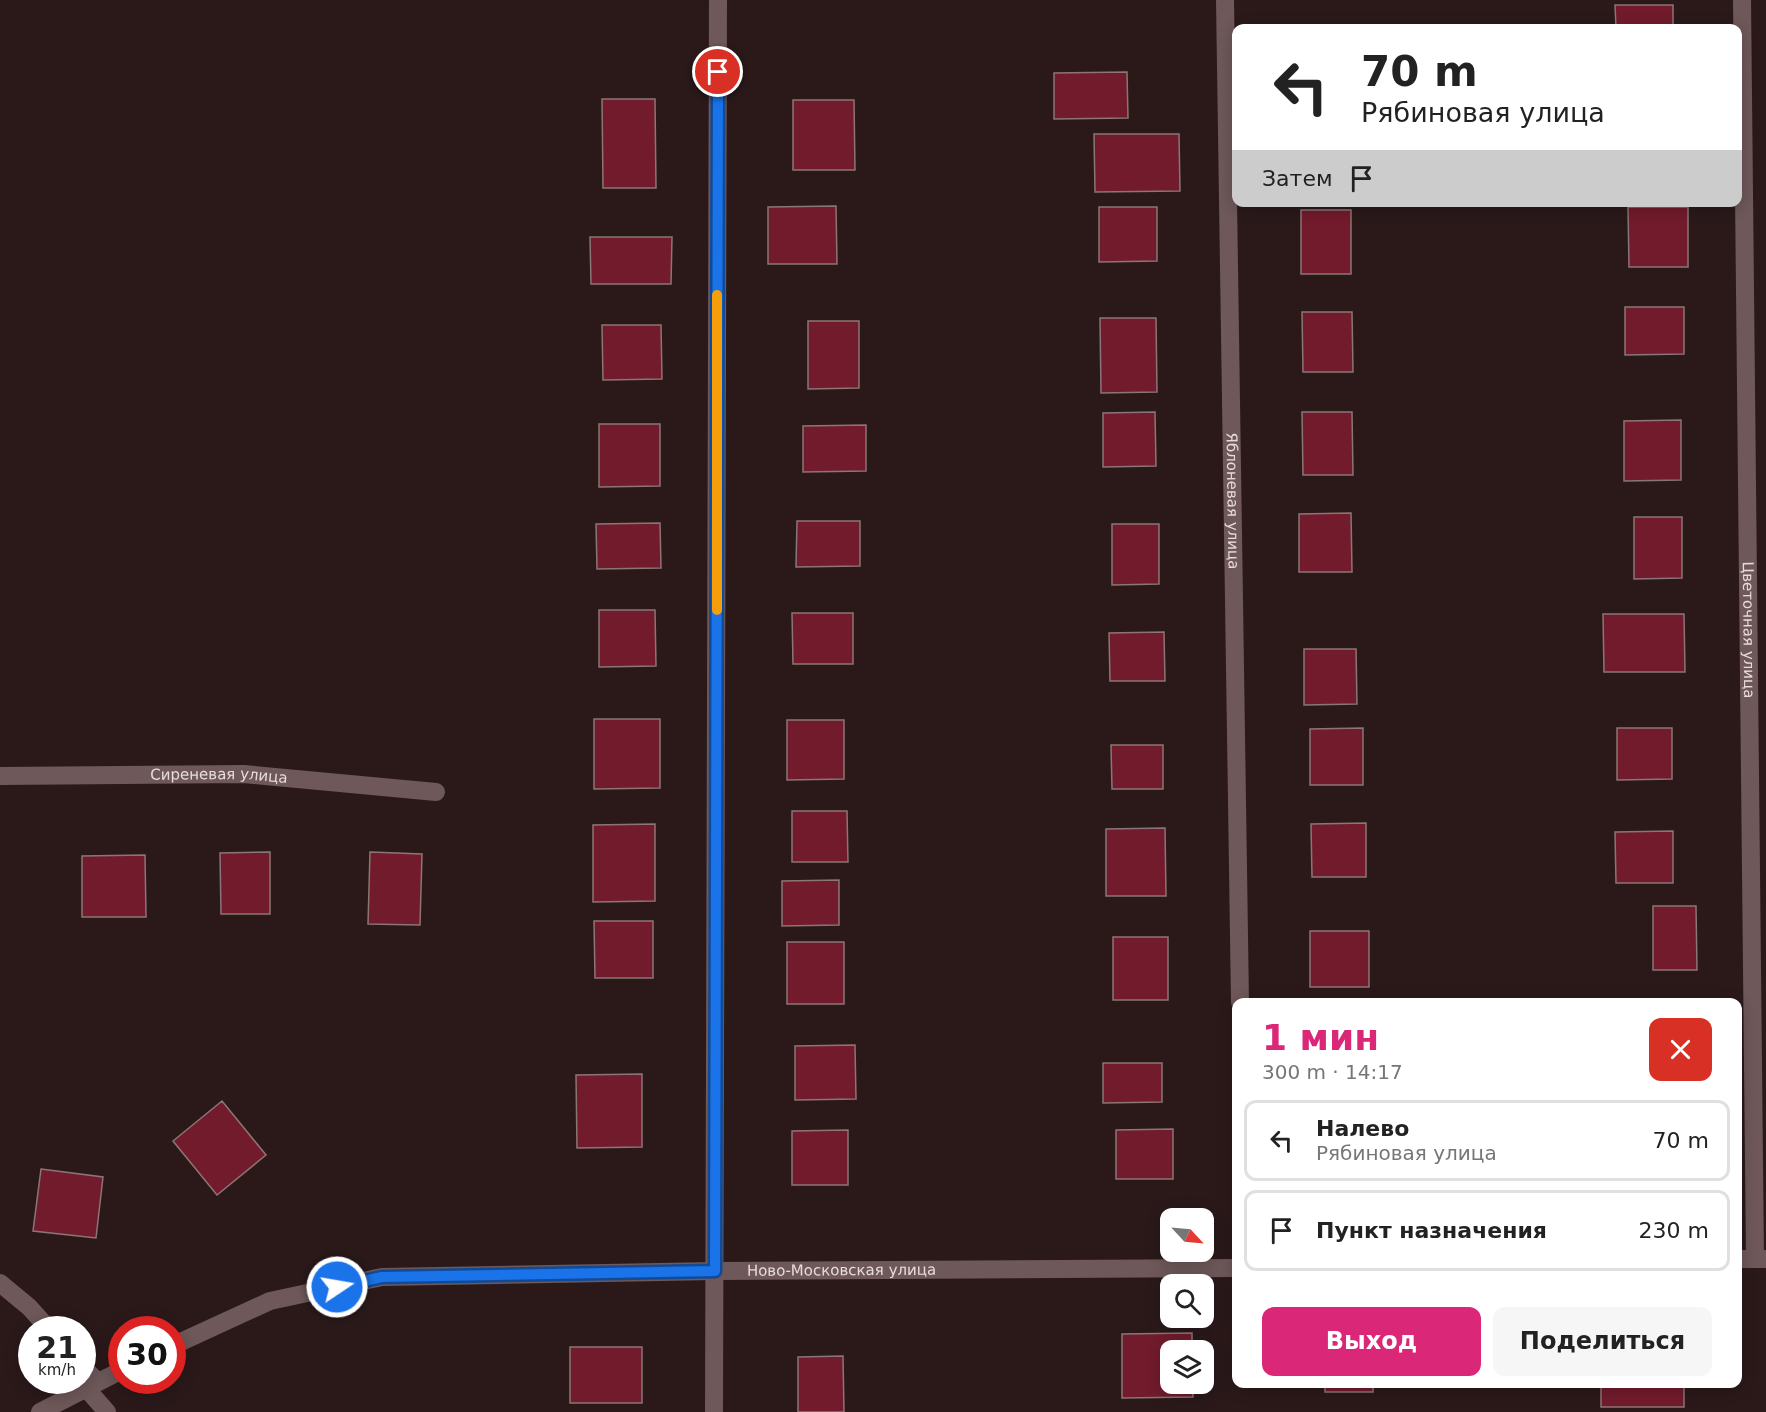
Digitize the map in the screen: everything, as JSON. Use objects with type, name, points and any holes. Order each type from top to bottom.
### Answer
[{"type":"street","points":[[714,1412],[718,0]]},
{"type":"street","name":"Яблоневая улица","points":[[1225,0],[1240,998]]},
{"type":"street","name":"Цветочная улица","points":[[1742,0],[1753,1259]]},
{"type":"street","name":"Сиреневая улица","points":[[0,776],[244,774],[436,792]]},
{"type":"street","name":"Ново-Московская улица","points":[[186,1340],[270,1301],[382,1277],[715,1271],[1232,1268]]},
{"type":"street","points":[[0,1283],[37,1316]]},
{"type":"street","points":[[96,1393],[107,1412]]},
{"type":"street","points":[[51,1410],[76,1394]]},
{"type":"building","points":[[1615,5],[1673,5],[1673,24],[1616,24]]},
{"type":"building","points":[[1127,72],[1128,118],[1054,119],[1054,73]]},
{"type":"building","points":[[602,99],[655,99],[656,188],[603,188]]},
{"type":"building","points":[[793,100],[854,100],[855,170],[793,170]]},
{"type":"building","points":[[1094,134],[1179,134],[1180,191],[1095,192]]},
{"type":"building","points":[[836,206],[837,264],[768,264],[768,207]]},
{"type":"building","points":[[1099,207],[1157,207],[1157,261],[1099,262]]},
{"type":"building","points":[[1628,207],[1688,207],[1688,267],[1629,267]]},
{"type":"building","points":[[1301,210],[1351,210],[1351,274],[1301,274]]},
{"type":"building","points":[[590,237],[672,237],[671,284],[591,284]]},
{"type":"building","points":[[1625,307],[1684,307],[1684,354],[1625,355]]},
{"type":"building","points":[[1302,312],[1352,312],[1353,372],[1303,372]]},
{"type":"building","points":[[1100,318],[1156,318],[1157,392],[1101,393]]},
{"type":"building","points":[[808,321],[859,321],[859,388],[808,389]]},
{"type":"building","points":[[602,325],[661,325],[662,379],[603,380]]},
{"type":"building","points":[[1155,412],[1156,466],[1103,467],[1103,413]]},
{"type":"building","points":[[1302,412],[1352,412],[1353,475],[1303,475]]},
{"type":"building","points":[[1681,420],[1681,480],[1624,481],[1624,421]]},
{"type":"building","points":[[599,424],[660,424],[660,486],[599,487]]},
{"type":"building","points":[[866,425],[866,471],[803,472],[803,426]]},
{"type":"building","points":[[1351,513],[1352,572],[1299,572],[1299,514]]},
{"type":"building","points":[[1634,517],[1682,517],[1682,578],[1634,579]]},
{"type":"building","points":[[797,521],[860,521],[860,566],[796,567]]},
{"type":"building","points":[[660,523],[661,568],[597,569],[596,524]]},
{"type":"building","points":[[1112,524],[1159,524],[1159,584],[1112,585]]},
{"type":"building","points":[[599,610],[655,610],[656,666],[599,667]]},
{"type":"building","points":[[792,613],[853,613],[853,664],[793,664]]},
{"type":"building","points":[[1603,614],[1684,614],[1685,672],[1604,672]]},
{"type":"building","points":[[1164,632],[1165,681],[1110,681],[1109,633]]},
{"type":"building","points":[[1304,649],[1356,649],[1357,704],[1304,705]]},
{"type":"building","points":[[594,719],[660,719],[660,788],[594,789]]},
{"type":"building","points":[[787,720],[844,720],[844,779],[787,780]]},
{"type":"building","points":[[1363,728],[1363,785],[1310,785],[1310,729]]},
{"type":"building","points":[[1617,728],[1672,728],[1672,779],[1617,780]]},
{"type":"building","points":[[1111,745],[1163,745],[1163,789],[1112,789]]},
{"type":"building","points":[[792,811],[847,811],[848,862],[792,862]]},
{"type":"building","points":[[1366,823],[1366,877],[1312,877],[1311,824]]},
{"type":"building","points":[[655,824],[655,901],[593,902],[593,825]]},
{"type":"building","points":[[1165,828],[1166,896],[1106,896],[1106,829]]},
{"type":"building","points":[[1673,831],[1673,883],[1616,883],[1615,832]]},
{"type":"building","points":[[270,852],[270,914],[221,914],[220,853]]},
{"type":"building","points":[[370,852],[422,854],[420,925],[368,924]]},
{"type":"building","points":[[145,855],[146,917],[82,917],[82,856]]},
{"type":"building","points":[[839,880],[839,925],[782,926],[782,881]]},
{"type":"building","points":[[1653,906],[1696,906],[1697,970],[1653,970]]},
{"type":"building","points":[[594,921],[653,921],[653,978],[595,978]]},
{"type":"building","points":[[1310,931],[1369,931],[1369,987],[1310,987]]},
{"type":"building","points":[[1113,937],[1168,937],[1168,1000],[1113,1000]]},
{"type":"building","points":[[787,942],[844,942],[844,1004],[787,1004]]},
{"type":"building","points":[[855,1045],[856,1099],[795,1100],[795,1046]]},
{"type":"building","points":[[1103,1063],[1162,1063],[1162,1102],[1103,1103]]},
{"type":"building","points":[[642,1074],[642,1147],[577,1148],[576,1075]]},
{"type":"building","points":[[222,1101],[266,1155],[217,1195],[173,1141]]},
{"type":"building","points":[[1173,1129],[1173,1179],[1116,1179],[1116,1130]]},
{"type":"building","points":[[848,1130],[848,1185],[792,1185],[792,1131]]},
{"type":"building","points":[[41,1169],[103,1177],[96,1238],[33,1231]]},
{"type":"building","points":[[1192,1333],[1192,1340],[1160,1340],[1160,1394],[1193,1394],[1193,1397],[1122,1398],[1122,1334]]},
{"type":"building","points":[[570,1347],[642,1347],[642,1403],[570,1403]]},
{"type":"building","points":[[843,1356],[844,1412],[798,1412],[798,1357]]},
{"type":"building","points":[[1325,1388],[1373,1388],[1373,1392],[1325,1392]]},
{"type":"building","points":[[1601,1388],[1684,1388],[1684,1407],[1601,1407]]},
{"type":"slow traffic","points":[[717,295],[717,610]]},
{"type":"route","points":[[337,1287],[382,1277],[715,1271],[718,72]]}]
